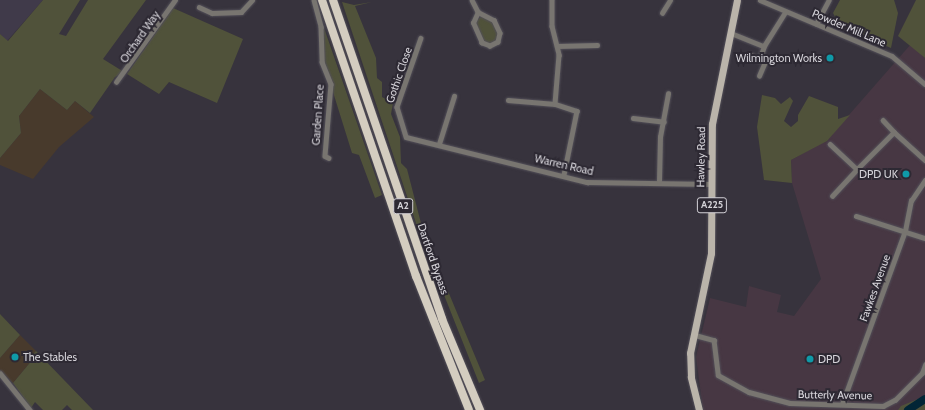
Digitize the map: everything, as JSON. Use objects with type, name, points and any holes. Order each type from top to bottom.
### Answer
[{"type":"highway","name":"Dartford Bypass","points":[[322,0],[416,276],[469,410]]},
{"type":"highway","name":"Dartford Bypass","points":[[333,0],[442,319],[480,410]]},
{"type":"main road","name":"Hawley Road","points":[[699,410],[691,377],[694,334],[711,253],[712,124],[737,0]]},
{"type":"street","name":"Orchard Way","points":[[116,82],[175,0]]},
{"type":"street","points":[[199,7],[212,13],[241,12],[252,0]]},
{"type":"street","name":"Garden Place","points":[[314,0],[321,27],[322,62],[331,84],[325,156],[329,158]]},
{"type":"street","points":[[472,0],[478,12],[494,20],[500,33],[498,42],[490,46],[482,43],[473,23],[478,12]]},
{"type":"street","points":[[552,0],[559,55],[555,104]]},
{"type":"street","points":[[662,13],[670,0]]},
{"type":"street","name":"Powder Mill Lane","points":[[760,0],[785,12],[892,56],[925,84]]},
{"type":"street","points":[[816,24],[829,0]]},
{"type":"street","points":[[759,60],[764,46],[785,12]]},
{"type":"street","points":[[731,33],[764,46]]},
{"type":"street","name":"Gothic Close","points":[[409,138],[402,131],[397,107],[421,38]]},
{"type":"street","points":[[557,46],[597,45]]},
{"type":"street","points":[[751,55],[765,62],[759,76]]},
{"type":"street","points":[[659,181],[668,94]]},
{"type":"street","points":[[439,144],[454,96]]},
{"type":"street","points":[[508,100],[555,104],[573,108],[578,117],[564,175]]},
{"type":"street","points":[[633,118],[664,122]]},
{"type":"street","points":[[883,120],[925,160]]},
{"type":"street","points":[[832,196],[857,168],[894,132]]},
{"type":"street","name":"Warren Road","points":[[409,138],[439,144],[587,182],[659,181],[711,184]]},
{"type":"street","points":[[830,144],[857,168]]},
{"type":"street","name":"Fawkes Avenue","points":[[842,404],[905,231],[911,201],[925,180]]},
{"type":"street","points":[[856,216],[925,238]]},
{"type":"street","name":"Butterly Avenue","points":[[694,334],[714,340],[718,375],[749,392],[790,403],[884,406],[895,400],[924,373],[925,365]]},
{"type":"street","points":[[0,373],[30,410]]},
{"type":"shaded area","points":[[0,0],[43,0],[7,41],[0,34]]},
{"type":"shaded area","points":[[911,44],[925,58],[925,396],[898,410],[703,410],[696,357],[710,298],[746,307],[749,286],[781,295],[777,312],[794,316],[821,279],[792,183],[791,160],[827,140]]},
{"type":"shaded area","points":[[40,89],[67,110],[75,101],[94,117],[59,147],[33,179],[0,165],[0,158],[21,133],[19,116]]},
{"type":"shaded area","points":[[20,335],[36,351],[31,356],[33,359],[13,383],[0,370],[0,358]]},
{"type":"green space","points":[[43,0],[80,0],[59,34],[66,36],[88,0],[146,0],[103,59],[124,72],[115,77],[90,113],[75,101],[67,110],[40,89],[19,116],[21,133],[0,158],[0,34],[8,41]]},
{"type":"green space","points":[[840,0],[894,0],[898,13],[891,48],[840,26],[833,13]]},
{"type":"green space","points":[[916,0],[925,0],[925,58],[898,36]]},
{"type":"green space","points":[[342,2],[354,5],[372,2],[355,6],[376,58],[377,78],[382,82],[382,97],[393,103],[391,114],[400,137],[401,163],[407,169],[423,231],[485,380],[479,383],[419,232]]},
{"type":"green space","points":[[173,8],[243,39],[217,103],[169,82],[159,94],[127,74]]},
{"type":"green space","points":[[483,15],[490,18],[499,34],[497,40],[489,44],[483,41],[474,23]]},
{"type":"green space","points":[[323,25],[382,195],[375,198],[359,155],[352,153],[323,60]]},
{"type":"green space","points":[[762,95],[775,98],[781,104],[790,97],[793,101],[784,121],[791,127],[798,121],[798,115],[809,96],[838,107],[838,119],[850,115],[827,141],[791,160],[792,183],[764,180],[757,127]]},
{"type":"green space","points":[[0,314],[20,335],[0,358]]},
{"type":"green space","points":[[36,351],[93,410],[72,410],[67,405],[62,410],[43,410],[35,402],[31,408],[13,383],[33,359],[31,356]]},
{"type":"green space","points":[[925,396],[925,410],[898,410],[901,406]]},
{"type":"waterway","points":[[908,410],[925,399]]},
{"type":"place","name":"Wilmington Works","points":[[830,58]]},
{"type":"place","name":"DPD UK","points":[[906,174]]},
{"type":"place","name":"The Stables","points":[[15,357]]},
{"type":"place","name":"DPD","points":[[810,359]]}]
